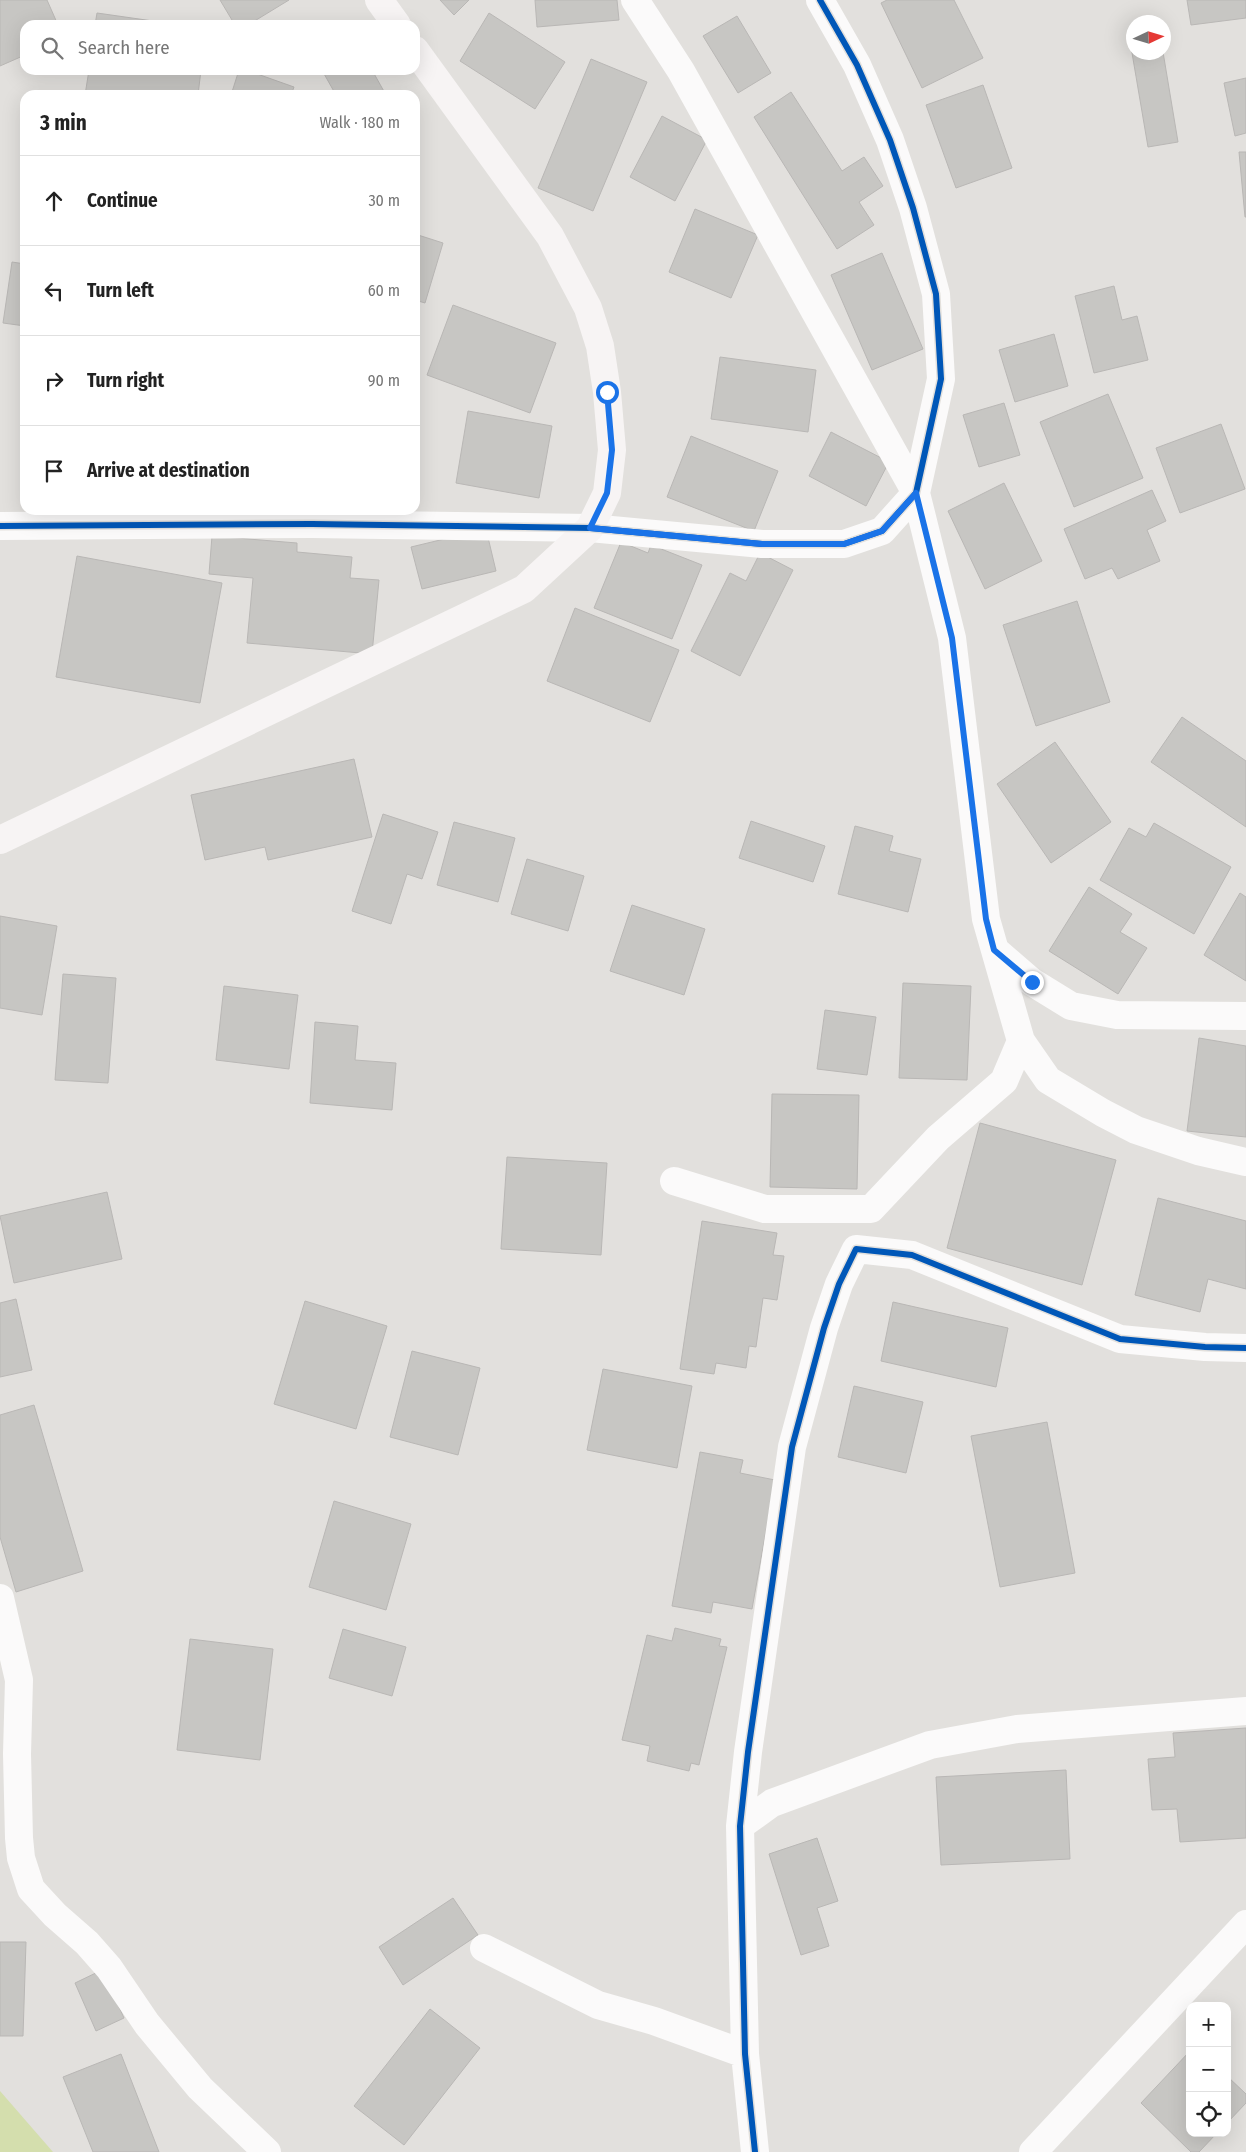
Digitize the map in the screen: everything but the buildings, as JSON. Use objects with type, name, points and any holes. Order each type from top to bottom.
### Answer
[{"type":"main road","points":[[379,0],[393,20]]},
{"type":"main road","points":[[0,840],[138,772],[524,589],[590,528],[607,493],[612,450],[607,392],[600,346],[588,308],[550,236],[420,57]]},
{"type":"street","points":[[635,0],[681,71],[916,493],[952,638],[986,919],[1021,1041],[1048,1080],[1103,1113],[1136,1130],[1189,1148],[1246,1162]]},
{"type":"street","points":[[0,526],[312,524],[590,528],[762,544],[844,544],[882,531],[916,493],[942,379],[936,294],[913,208],[890,140],[857,65],[820,0]]},
{"type":"street","points":[[994,950],[1032,982],[1071,1006],[1117,1015],[1246,1016]]},
{"type":"street","points":[[674,1181],[765,1209],[870,1209],[938,1138],[1004,1082],[1021,1041]]},
{"type":"street","points":[[755,2152],[745,2054],[740,1826],[750,1742],[792,1447],[824,1328],[839,1284],[856,1249],[912,1255],[1120,1339],[1206,1347],[1246,1348]]},
{"type":"street","points":[[0,1598],[18,1680],[19,1838],[21,1858],[31,1889],[55,1915],[88,1943],[147,2024],[200,2088],[267,2152]]},
{"type":"street","points":[[740,1826],[772,1803],[930,1745],[1017,1729],[1246,1711]]},
{"type":"street","points":[[1033,2152],[1246,1924]]},
{"type":"street","points":[[484,1948],[598,2005],[654,2022],[745,2054]]},
{"type":"green space","points":[[0,2091],[53,2152],[0,2152]]},
{"type":"cycle path","points":[[0,526],[312,524],[590,528],[762,544],[844,544],[882,531],[916,493],[941,379],[936,294],[913,208],[890,140],[857,65],[820,0]]},
{"type":"cycle path","points":[[755,2152],[745,2054],[740,1826],[748,1752],[792,1447],[824,1328],[839,1284],[856,1249],[912,1255],[1120,1339],[1205,1347],[1246,1348]]},
{"type":"route","points":[[607,392],[612,450],[607,493],[590,528],[762,544],[844,544],[882,531],[916,493],[952,638],[986,919],[994,950],[1032,982]]}]
